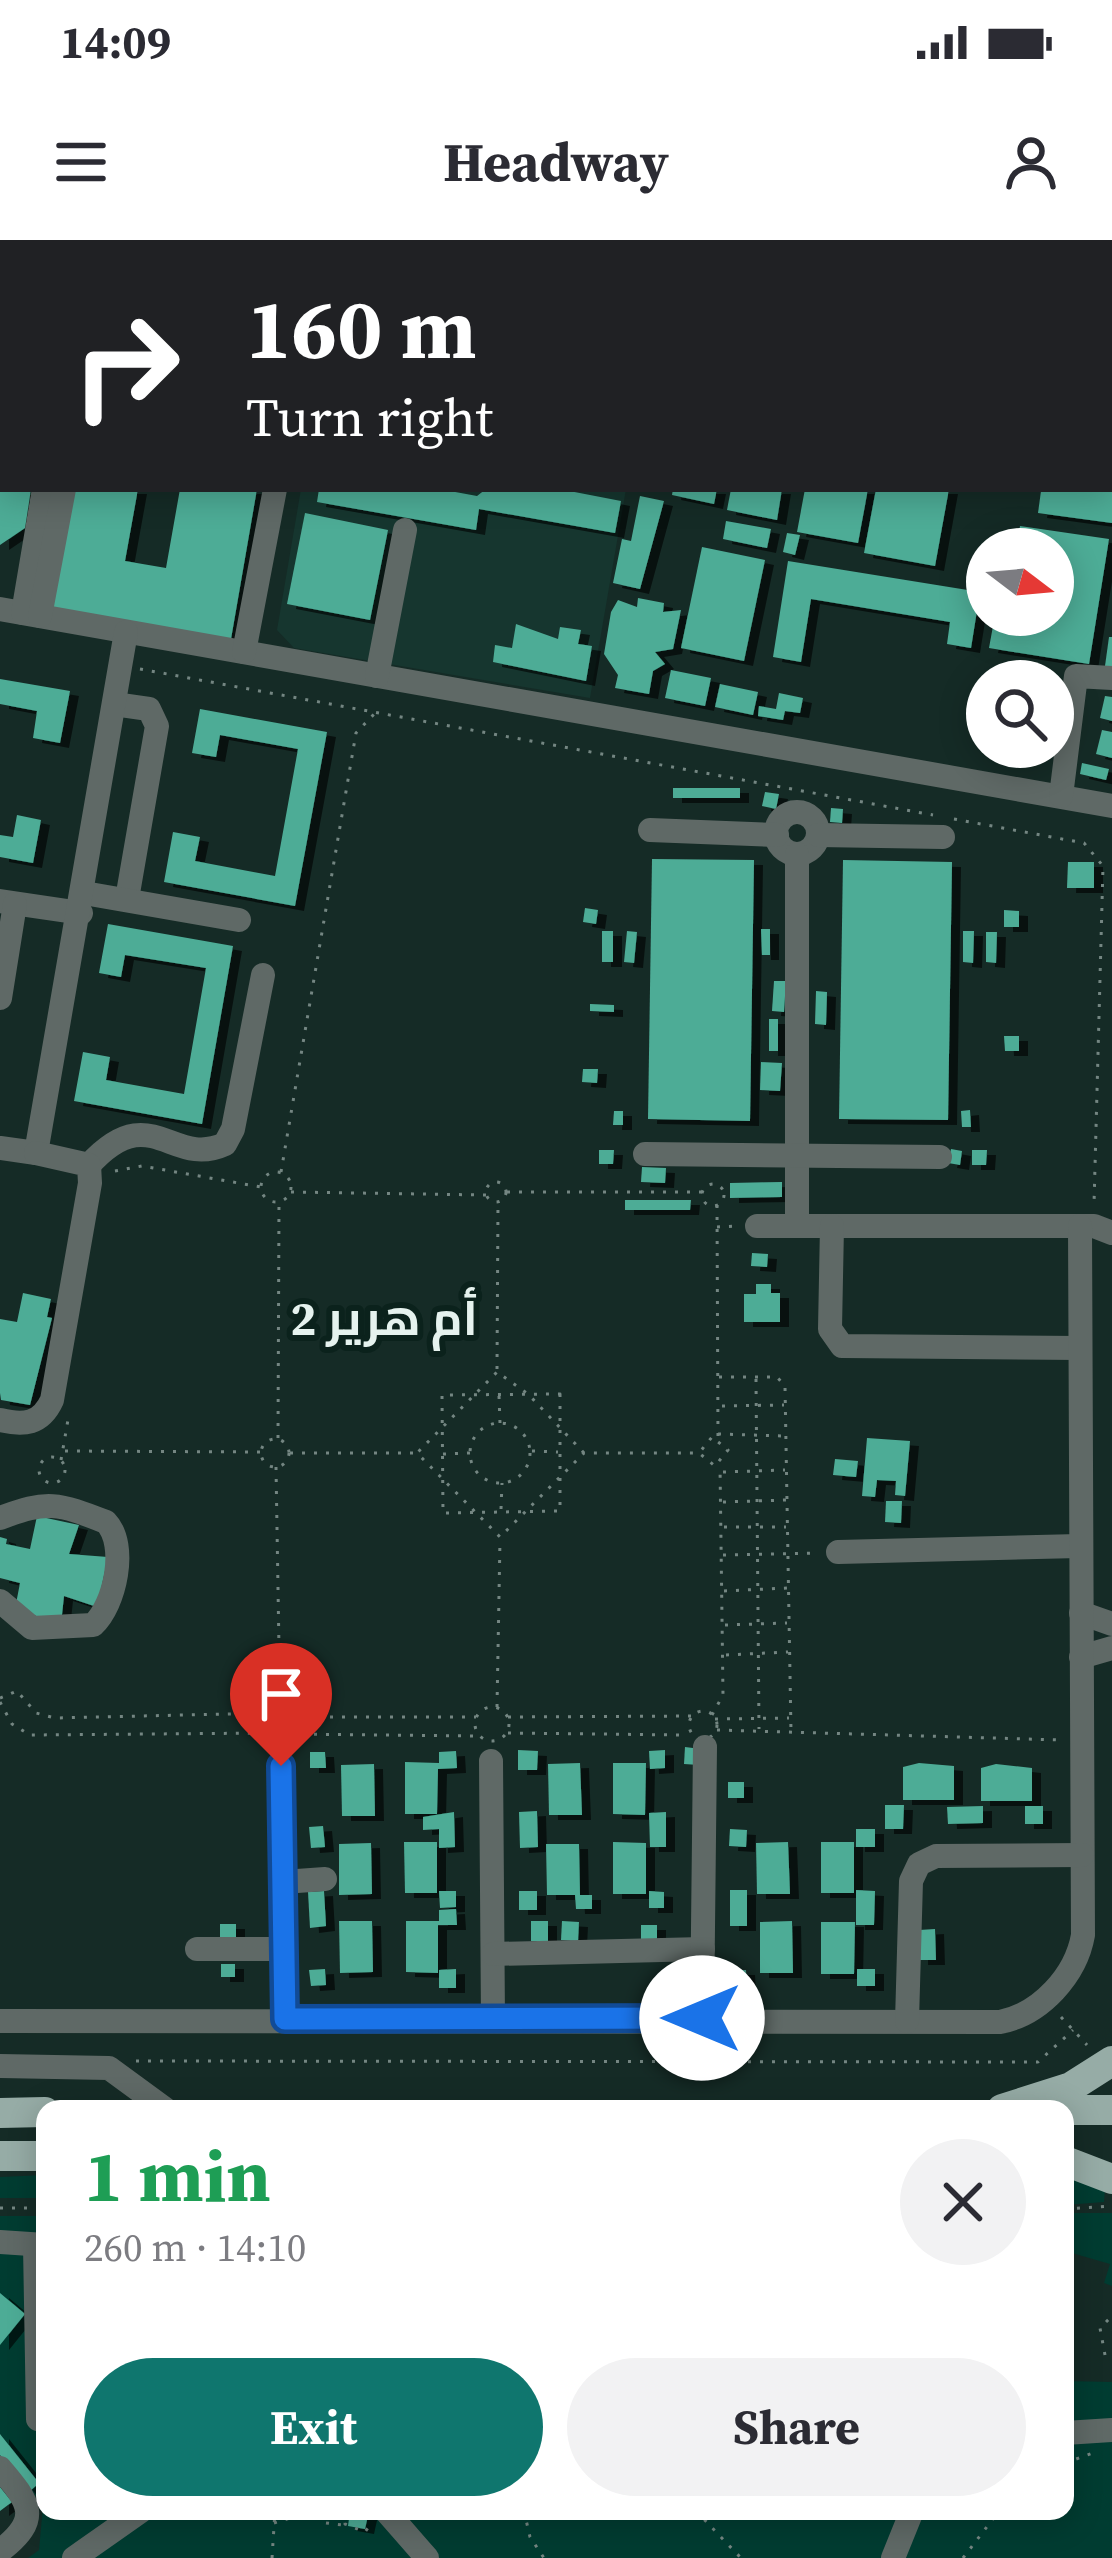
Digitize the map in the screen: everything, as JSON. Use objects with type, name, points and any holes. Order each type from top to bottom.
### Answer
[{"type":"main road","points":[[1029,2100],[1071,2086],[1109,2064]]},
{"type":"main road","points":[[1074,2110],[1112,2110]]},
{"type":"main road","points":[[0,2113],[36,2112]]},
{"type":"main road","points":[[1074,2156],[1112,2154]]},
{"type":"main road","points":[[0,2156],[36,2156]]},
{"type":"main road","points":[[1074,2161],[1112,2179]]},
{"type":"street","points":[[22,613],[63,492]]},
{"type":"street","points":[[244,652],[274,492]]},
{"type":"street","points":[[22,613],[41,504]]},
{"type":"street","points":[[377,676],[406,530]]},
{"type":"street","points":[[22,613],[1112,806]]},
{"type":"street","points":[[36,1153],[126,632]]},
{"type":"street","points":[[1061,796],[1076,676],[1112,678]]},
{"type":"street","points":[[114,704],[149,709],[158,726],[127,899]]},
{"type":"street","points":[[798,812],[811,817],[818,835],[809,851],[797,854],[783,849],[777,835],[780,821],[798,812]]},
{"type":"street","points":[[650,830],[777,835]]},
{"type":"street","points":[[818,835],[944,837]]},
{"type":"street","points":[[797,854],[797,1226]]},
{"type":"street","points":[[0,998],[8,903],[127,899],[239,920]]},
{"type":"street","points":[[0,1420],[27,1424],[38,1419],[52,1400],[90,1174],[112,1140],[129,1134],[208,1149],[225,1144],[233,1129],[263,975]]},
{"type":"street","points":[[0,1148],[36,1153],[90,1174]]},
{"type":"street","points":[[645,1154],[940,1157]]},
{"type":"street","points":[[0,2020],[1000,2022],[1019,2016],[1070,1973],[1081,1948],[1080,1348],[1099,1226],[757,1226]]},
{"type":"street","points":[[832,1226],[830,1329],[842,1346],[1080,1348]]},
{"type":"street","points":[[0,1518],[32,1503],[47,1504],[106,1522],[118,1551],[105,1609],[93,1625],[32,1628],[0,1601]]},
{"type":"street","points":[[838,1552],[1079,1546]]},
{"type":"street","points":[[1081,1613],[1112,1624]]},
{"type":"street","points":[[1081,1657],[1112,1648]]},
{"type":"street","points":[[702,2018],[705,1737]]},
{"type":"street","points":[[491,1761],[493,2019]]},
{"type":"street","points":[[281,1766],[285,2019]]},
{"type":"street","points":[[907,2021],[911,1881],[919,1864],[936,1856],[1082,1855]]},
{"type":"street","points":[[283,1882],[325,1879]]},
{"type":"street","points":[[197,1949],[284,1948]]},
{"type":"street","points":[[493,1954],[704,1949]]},
{"type":"street","points":[[0,2066],[98,2066],[118,2073],[153,2100]]},
{"type":"street","points":[[0,2242],[36,2245]]},
{"type":"street","points":[[1074,2432],[1112,2430]]},
{"type":"street","points":[[0,2468],[26,2500],[28,2516],[22,2532],[0,2551]]},
{"type":"street","points":[[74,2558],[128,2520]]},
{"type":"street","points":[[394,2520],[427,2558]]},
{"type":"street","points":[[893,2558],[908,2520]]},
{"type":"path","points":[[281,1172],[356,733],[378,711]]},
{"type":"path","points":[[90,1174],[142,1166],[261,1187]]},
{"type":"path","points":[[261,1187],[267,1174],[281,1172]]},
{"type":"path","points":[[281,1172],[291,1182],[291,1192]]},
{"type":"path","points":[[486,1195],[497,1182],[507,1192],[702,1192],[718,1186],[723,1198],[717,1205],[718,1436],[728,1450],[720,1465],[723,1701],[714,1717],[790,1718]]},
{"type":"path","points":[[261,1187],[268,1200],[279,1202]]},
{"type":"path","points":[[290,1453],[278,1438],[279,1202],[291,1192],[486,1195],[498,1203]]},
{"type":"path","points":[[280,1709],[276,1467],[290,1453],[417,1453],[497,1372],[498,1203],[507,1192]]},
{"type":"path","points":[[702,1192],[707,1205],[717,1205]]},
{"type":"path","points":[[497,1372],[529,1394],[584,1454]]},
{"type":"path","points":[[719,1377],[783,1380],[790,1732]]},
{"type":"path","points":[[756,1377],[759,1731]]},
{"type":"path","points":[[560,1394],[560,1511],[442,1514],[442,1395],[499,1395],[560,1394]]},
{"type":"path","points":[[499,1395],[500,1424]]},
{"type":"path","points":[[719,1406],[786,1405]]},
{"type":"path","points":[[513,1423],[530,1439],[530,1466],[516,1480],[489,1481],[470,1466],[472,1439],[488,1424],[500,1424],[513,1423]]},
{"type":"path","points":[[699,1453],[702,1442],[718,1436],[787,1436]]},
{"type":"path","points":[[276,1467],[267,1465],[261,1452],[264,1443],[278,1438]]},
{"type":"path","points":[[63,1451],[261,1452]]},
{"type":"path","points":[[530,1451],[560,1452]]},
{"type":"path","points":[[417,1453],[500,1538],[496,1707]]},
{"type":"path","points":[[442,1454],[470,1453]]},
{"type":"path","points":[[500,1538],[584,1454],[699,1453]]},
{"type":"path","points":[[699,1453],[710,1466],[720,1465]]},
{"type":"path","points":[[56,1457],[66,1471],[60,1481],[48,1483],[39,1469],[45,1459],[56,1457]]},
{"type":"path","points":[[720,1472],[787,1470]]},
{"type":"path","points":[[501,1512],[502,1481]]},
{"type":"path","points":[[721,1502],[788,1500]]},
{"type":"path","points":[[721,1527],[788,1527]]},
{"type":"path","points":[[722,1555],[838,1552]]},
{"type":"path","points":[[722,1592],[789,1588]]},
{"type":"path","points":[[722,1625],[789,1623]]},
{"type":"path","points":[[723,1655],[790,1652]]},
{"type":"path","points":[[280,1709],[271,1713],[55,1718],[36,1713],[17,1691],[0,1700],[12,1724],[30,1735],[479,1736],[491,1742],[508,1732],[705,1737],[759,1731],[1082,1740]]},
{"type":"path","points":[[280,1709],[294,1717],[476,1717],[496,1707]]},
{"type":"path","points":[[496,1707],[508,1717],[692,1716]]},
{"type":"path","points":[[271,1713],[271,1733]]},
{"type":"path","points":[[290,1734],[294,1717]]},
{"type":"path","points":[[476,1717],[479,1736]]},
{"type":"path","points":[[508,1717],[508,1732]]},
{"type":"path","points":[[1044,1997],[1109,2064]]},
{"type":"path","points":[[98,2066],[148,2059],[1038,2062],[1073,2030]]},
{"type":"path","points":[[1074,2208],[1112,2206]]},
{"type":"path","points":[[0,2208],[36,2208]]},
{"type":"path","points":[[1105,2355],[1100,2328],[1112,2316]]},
{"type":"path","points":[[1074,2460],[1096,2452]]},
{"type":"path","points":[[272,2558],[273,2520]]},
{"type":"path","points":[[272,2524],[284,2520]]},
{"type":"path","points":[[345,2520],[345,2524]]},
{"type":"path","points":[[326,2523],[365,2532],[370,2520]]},
{"type":"path","points":[[526,2520],[530,2537],[544,2558]]},
{"type":"path","points":[[705,2520],[741,2558]]},
{"type":"path","points":[[963,2558],[992,2520]]},
{"type":"shaded area","points":[[300,492],[625,492],[590,698],[294,648],[277,630]]},
{"type":"shaded area","points":[[36,2175],[36,2198],[0,2198],[0,2177]]},
{"type":"shaded area","points":[[1074,2177],[1105,2189],[1104,2202],[1074,2204]]},
{"type":"shaded area","points":[[1074,2213],[1112,2213],[1112,2286],[1104,2283],[1110,2264],[1074,2254]]},
{"type":"shaded area","points":[[0,2216],[36,2216],[36,2479],[0,2434]]},
{"type":"shaded area","points":[[1074,2381],[1112,2382],[1112,2558],[28,2558],[39,2550],[42,2520],[1074,2520]]},
{"type":"building","points":[[0,492],[31,492],[25,528],[0,545]]},
{"type":"building","points":[[72,492],[137,492],[125,561],[166,568],[179,492],[256,492],[231,639],[52,608]]},
{"type":"building","points":[[319,492],[477,496],[482,492],[574,492],[621,501],[615,533],[479,509],[476,530],[317,502]]},
{"type":"building","points":[[672,492],[716,492],[714,504]]},
{"type":"building","points":[[730,492],[782,492],[777,520],[727,510]]},
{"type":"building","points":[[804,492],[867,492],[858,543],[797,532]]},
{"type":"building","points":[[875,492],[948,492],[935,566],[864,553]]},
{"type":"building","points":[[1041,492],[1112,492],[1112,523],[1038,513]]},
{"type":"building","points":[[640,496],[664,501],[640,589],[613,583],[622,539],[631,541]]},
{"type":"building","points":[[305,513],[388,530],[370,620],[287,604]]},
{"type":"building","points":[[726,521],[771,529],[767,548],[723,539]]},
{"type":"building","points":[[787,533],[800,535],[795,555],[783,552]]},
{"type":"building","points":[[1074,534],[1109,539],[1089,664],[989,648],[991,636],[1074,636]]},
{"type":"building","points":[[702,547],[765,560],[744,661],[681,648]]},
{"type":"building","points":[[788,561],[966,590],[966,636],[973,636],[971,648],[947,644],[950,622],[811,599],[801,662],[773,657]]},
{"type":"building","points":[[638,598],[664,603],[663,612],[681,610],[673,649],[655,652],[665,664],[653,671],[649,694],[615,688],[618,675],[604,654],[611,612],[618,600],[637,607]]},
{"type":"building","points":[[516,624],[558,639],[560,627],[581,630],[578,644],[592,646],[586,681],[493,662],[495,645],[512,648]]},
{"type":"building","points":[[1112,637],[1112,667],[1105,666]]},
{"type":"building","points":[[671,670],[711,678],[705,706],[665,698]]},
{"type":"building","points":[[0,679],[70,691],[60,743],[33,738],[37,711],[0,704]]},
{"type":"building","points":[[720,684],[758,692],[753,715],[715,707]]},
{"type":"building","points":[[779,693],[803,698],[800,713],[785,711],[783,720],[758,716],[759,706],[776,709]]},
{"type":"building","points":[[1105,696],[1112,697],[1112,721],[1100,718]]},
{"type":"building","points":[[200,709],[327,732],[295,906],[164,882],[173,832],[200,837],[195,861],[275,876],[298,749],[220,735],[216,757],[192,753]]},
{"type":"building","points":[[1102,730],[1112,732],[1112,758],[1096,754]]},
{"type":"building","points":[[1082,763],[1109,769],[1106,780],[1080,774]]},
{"type":"building","points":[[673,788],[740,788],[740,798],[673,798]]},
{"type":"building","points":[[765,792],[779,794],[776,809],[762,806]]},
{"type":"building","points":[[831,808],[843,809],[842,823],[830,822]]},
{"type":"building","points":[[17,815],[41,820],[33,863],[0,857],[0,835],[13,837]]},
{"type":"building","points":[[652,859],[754,860],[750,1121],[648,1119]]},
{"type":"building","points":[[843,860],[952,862],[948,1120],[839,1119]]},
{"type":"building","points":[[1068,862],[1094,862],[1094,888],[1067,888]]},
{"type":"building","points":[[585,908],[598,910],[596,924],[583,922]]},
{"type":"building","points":[[1004,910],[1019,911],[1019,927],[1004,927]]},
{"type":"building","points":[[108,924],[233,946],[202,1124],[74,1101],[83,1052],[110,1057],[106,1080],[184,1094],[206,968],[125,955],[121,977],[99,973]]},
{"type":"building","points":[[761,929],[770,929],[770,955],[762,955]]},
{"type":"building","points":[[602,931],[613,931],[613,962],[602,962]]},
{"type":"building","points":[[627,931],[637,932],[634,963],[624,962]]},
{"type":"building","points":[[963,931],[974,931],[973,963],[963,962]]},
{"type":"building","points":[[986,932],[997,932],[996,963],[986,962]]},
{"type":"building","points":[[774,981],[786,981],[784,1012],[772,1011]]},
{"type":"building","points":[[816,991],[827,992],[826,1025],[815,1024]]},
{"type":"building","points":[[590,1004],[614,1005],[614,1012],[590,1011]]},
{"type":"building","points":[[769,1019],[778,1019],[778,1051],[769,1051]]},
{"type":"building","points":[[1004,1036],[1019,1036],[1019,1051],[1005,1051]]},
{"type":"building","points":[[761,1062],[782,1063],[780,1091],[760,1090]]},
{"type":"building","points":[[583,1069],[598,1069],[597,1083],[582,1082]]},
{"type":"building","points":[[970,1110],[971,1127],[962,1127],[961,1111]]},
{"type":"building","points":[[614,1111],[623,1111],[623,1125],[613,1125]]},
{"type":"building","points":[[951,1149],[962,1151],[960,1165],[948,1163]]},
{"type":"building","points":[[599,1150],[614,1150],[613,1164],[599,1164]]},
{"type":"building","points":[[972,1150],[987,1150],[986,1165],[972,1165]]},
{"type":"building","points":[[642,1167],[666,1168],[665,1183],[641,1182]]},
{"type":"building","points":[[782,1182],[782,1197],[730,1198],[730,1183]]},
{"type":"building","points":[[625,1200],[691,1200],[690,1210],[625,1210]]},
{"type":"building","points":[[752,1253],[768,1254],[767,1267],[751,1266]]},
{"type":"building","points":[[756,1284],[771,1284],[771,1293],[780,1293],[780,1322],[744,1322],[744,1294],[756,1294]]},
{"type":"building","points":[[23,1293],[51,1299],[47,1317],[52,1318],[30,1405],[1,1400],[0,1393],[0,1319],[17,1322]]},
{"type":"building","points":[[867,1438],[910,1441],[905,1496],[895,1495],[896,1481],[877,1480],[875,1497],[862,1496]]},
{"type":"building","points":[[835,1459],[858,1461],[856,1477],[833,1475]]},
{"type":"building","points":[[886,1501],[902,1501],[901,1523],[885,1522]]},
{"type":"building","points":[[37,1516],[79,1525],[69,1554],[108,1557],[97,1607],[64,1596],[61,1624],[14,1614],[20,1583],[0,1578],[0,1537],[7,1539],[6,1544],[30,1549]]},
{"type":"building","points":[[685,1747],[701,1749],[699,1765],[684,1764]]},
{"type":"building","points":[[518,1750],[538,1751],[537,1770],[518,1770]]},
{"type":"building","points":[[665,1750],[665,1768],[650,1769],[649,1751]]},
{"type":"building","points":[[456,1751],[457,1768],[438,1769],[437,1814],[405,1814],[405,1762],[439,1763],[439,1752]]},
{"type":"building","points":[[310,1752],[325,1752],[326,1768],[310,1768]]},
{"type":"building","points":[[580,1763],[582,1815],[549,1815],[548,1764]]},
{"type":"building","points":[[613,1763],[646,1763],[645,1815],[613,1814]]},
{"type":"building","points":[[919,1763],[954,1766],[954,1800],[903,1800],[903,1767]]},
{"type":"building","points":[[374,1764],[375,1816],[342,1816],[341,1765]]},
{"type":"building","points":[[996,1764],[1032,1768],[1032,1801],[981,1801],[981,1768]]},
{"type":"building","points":[[728,1782],[744,1782],[744,1798],[728,1798]]},
{"type":"building","points":[[885,1805],[904,1805],[903,1829],[885,1829]]},
{"type":"building","points":[[983,1806],[983,1823],[948,1824],[947,1807]]},
{"type":"building","points":[[1025,1806],[1043,1806],[1043,1824],[1025,1824]]},
{"type":"building","points":[[537,1811],[538,1847],[520,1848],[519,1812]]},
{"type":"building","points":[[454,1812],[455,1847],[439,1848],[439,1829],[423,1830],[423,1817]]},
{"type":"building","points":[[666,1812],[666,1847],[650,1847],[649,1813]]},
{"type":"building","points":[[323,1826],[325,1847],[311,1848],[309,1827]]},
{"type":"building","points":[[730,1829],[747,1830],[746,1847],[729,1846]]},
{"type":"building","points":[[856,1829],[875,1829],[875,1847],[856,1847]]},
{"type":"building","points":[[404,1842],[437,1842],[437,1893],[405,1893]]},
{"type":"building","points":[[613,1842],[646,1843],[646,1894],[613,1894]]},
{"type":"building","points":[[788,1842],[790,1894],[757,1894],[756,1843]]},
{"type":"building","points":[[821,1842],[854,1842],[854,1893],[821,1893]]},
{"type":"building","points":[[371,1843],[372,1894],[339,1895],[339,1844]]},
{"type":"building","points":[[546,1844],[579,1844],[580,1895],[592,1895],[592,1909],[576,1909],[575,1895],[547,1895]]},
{"type":"building","points":[[730,1890],[747,1890],[747,1926],[730,1926]]},
{"type":"building","points":[[856,1890],[875,1891],[874,1925],[856,1925]]},
{"type":"building","points":[[324,1891],[326,1926],[310,1928],[308,1892]]},
{"type":"building","points":[[439,1891],[456,1891],[456,1907],[440,1908]]},
{"type":"building","points":[[519,1891],[537,1891],[537,1910],[519,1910]]},
{"type":"building","points":[[649,1891],[664,1892],[664,1908],[649,1908]]},
{"type":"building","points":[[456,1909],[457,1925],[438,1925],[438,1973],[406,1972],[406,1921],[439,1921],[439,1910]]},
{"type":"building","points":[[339,1921],[372,1921],[373,1972],[340,1973]]},
{"type":"building","points":[[531,1921],[548,1921],[548,1941],[531,1941]]},
{"type":"building","points":[[562,1921],[579,1922],[578,1941],[561,1940]]},
{"type":"building","points":[[792,1921],[793,1973],[760,1973],[760,1922]]},
{"type":"building","points":[[821,1922],[855,1922],[854,1974],[821,1974]]},
{"type":"building","points":[[220,1924],[236,1924],[236,1938],[220,1937]]},
{"type":"building","points":[[641,1925],[657,1925],[657,1940],[641,1940]]},
{"type":"building","points":[[935,1929],[936,1960],[919,1960],[919,1930]]},
{"type":"building","points":[[221,1964],[235,1964],[235,1977],[221,1977]]},
{"type":"building","points":[[325,1969],[326,1985],[311,1986],[309,1970]]},
{"type":"building","points":[[456,1969],[456,1988],[439,1988],[439,1970]]},
{"type":"building","points":[[857,1969],[875,1969],[875,1986],[857,1986]]},
{"type":"building","points":[[730,1970],[746,1970],[747,1987],[730,1987]]},
{"type":"building","points":[[0,2293],[25,2314],[0,2345]]},
{"type":"building","points":[[0,2434],[36,2479],[36,2486],[29,2492],[0,2455]]},
{"type":"building","points":[[0,2487],[12,2502],[0,2511]]},
{"type":"building","points":[[349,2520],[367,2520],[365,2529],[348,2526]]},
{"type":"district","name":"أم هرير 2","points":[[384,1318]]},
{"type":"route","points":[[281,1766],[285,2019],[702,2018]]}]
